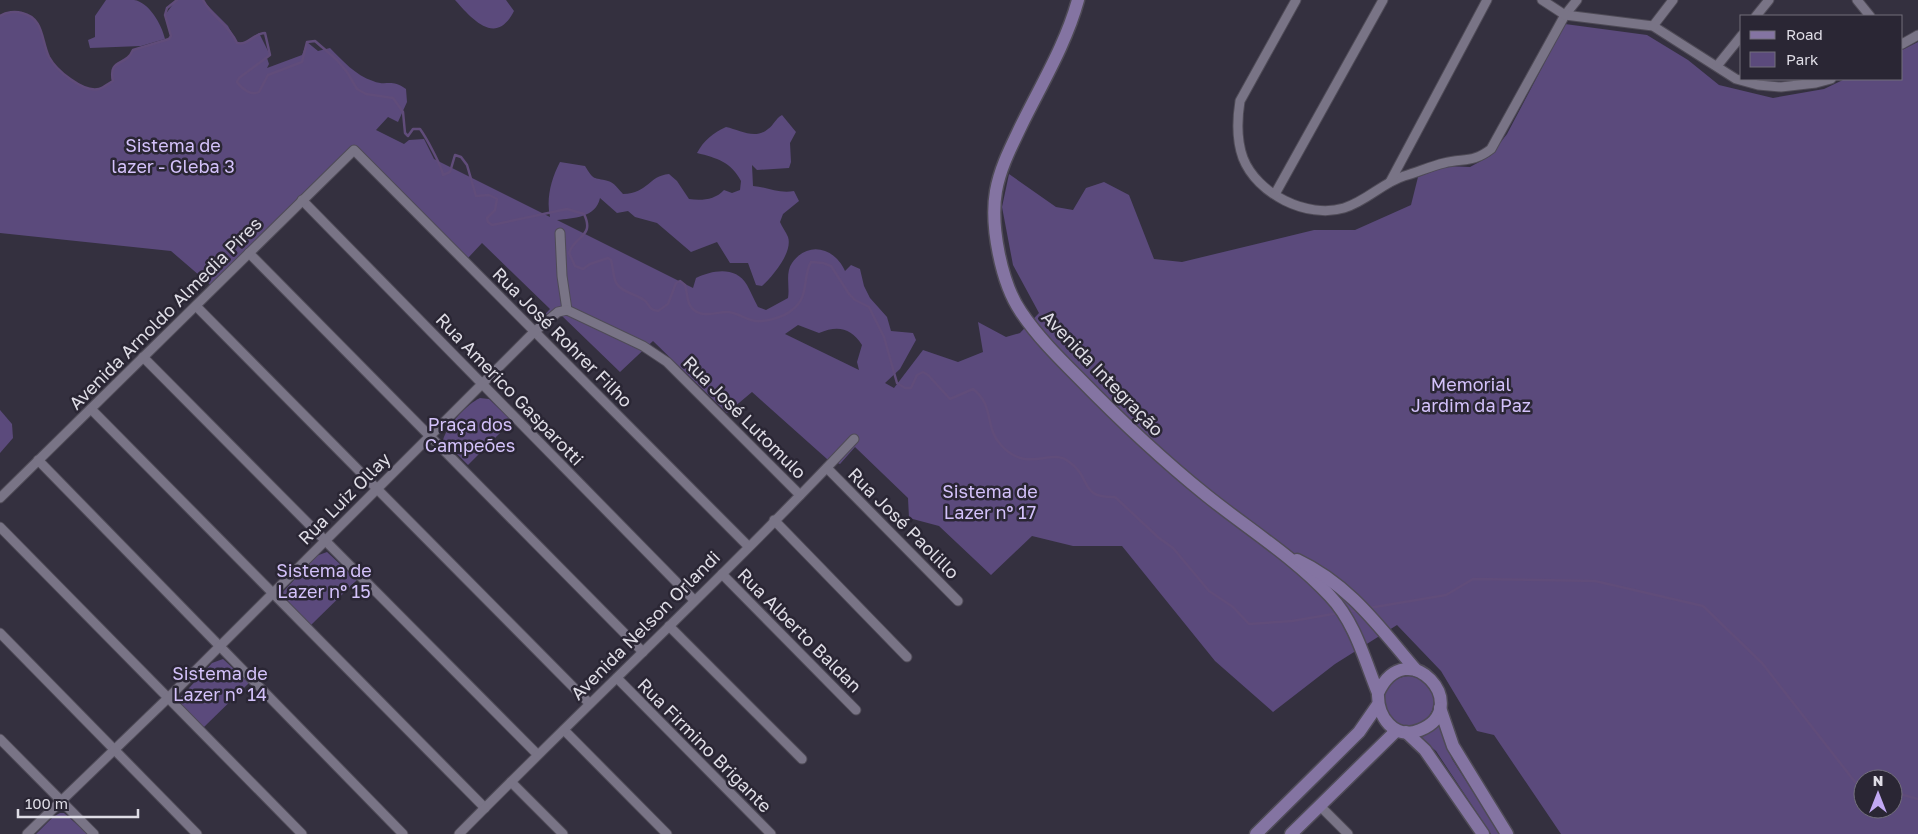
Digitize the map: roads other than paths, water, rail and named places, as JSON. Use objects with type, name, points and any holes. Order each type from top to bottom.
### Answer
[{"type":"main road","name":"Avenida Integração","points":[[1078,0],[1071,24],[1008,154],[998,181],[994,210],[995,229],[1007,280],[1020,311],[1050,347],[1132,432],[1206,495],[1281,553],[1331,596],[1342,612],[1378,699]]},
{"type":"main road","name":"Avenida Integração","points":[[1281,553],[1339,584],[1364,609],[1416,670]]},
{"type":"main road","points":[[1256,834],[1359,732],[1378,699],[1383,682],[1392,674],[1404,669],[1416,670],[1434,682],[1439,691],[1440,708],[1453,746],[1507,834]]},
{"type":"main road","points":[[1378,699],[1383,719],[1425,750],[1483,834]]},
{"type":"main road","points":[[1291,834],[1401,732],[1425,728],[1433,721],[1440,708]]},
{"type":"street","points":[[1296,0],[1240,101],[1237,126],[1243,159],[1254,176],[1275,194],[1314,211],[1343,208],[1372,196],[1390,182],[1444,163],[1471,160],[1491,149],[1565,15],[1577,0]]},
{"type":"street","points":[[1275,194],[1383,0]]},
{"type":"street","points":[[1390,182],[1487,0]]},
{"type":"street","points":[[1542,0],[1565,15],[1653,26],[1736,79],[1758,85],[1803,85],[1826,80]]},
{"type":"street","points":[[1653,26],[1673,0]]},
{"type":"street","points":[[1757,15],[1769,0]]},
{"type":"street","points":[[1857,0],[1869,15]]},
{"type":"street","points":[[1903,43],[1918,35]]},
{"type":"street","points":[[1717,66],[1740,37]]},
{"type":"street","name":"Avenida Arnoldo Almedia Pires","points":[[0,498],[354,150]]},
{"type":"street","name":"Rua José Rohrer Filho","points":[[354,150],[748,546]]},
{"type":"street","name":"Rua Americo Gasparotti","points":[[302,200],[694,600]]},
{"type":"street","points":[[560,232],[562,276],[567,310]]},
{"type":"street","points":[[249,253],[643,652]]},
{"type":"street","points":[[196,306],[589,703]]},
{"type":"street","name":"Rua Luiz Ollay","points":[[27,834],[168,698],[534,332],[558,312],[567,310]]},
{"type":"street","name":"Rua José Lutomulo","points":[[567,310],[643,346],[667,362],[800,495]]},
{"type":"street","points":[[143,357],[537,754]]},
{"type":"street","points":[[92,409],[485,808]]},
{"type":"street","name":"Avenida Nelson Orlandi","points":[[459,834],[537,754],[564,730],[589,703],[617,678],[722,574],[854,439]]},
{"type":"street","points":[[38,460],[403,834]]},
{"type":"street","name":"Rua José Paolillo","points":[[827,468],[958,601]]},
{"type":"street","points":[[774,520],[907,657]]},
{"type":"street","points":[[0,527],[302,834]]},
{"type":"street","name":"Rua Alberto Baldan","points":[[722,574],[856,710]]},
{"type":"street","points":[[669,626],[802,759]]},
{"type":"street","points":[[0,633],[197,834]]},
{"type":"street","name":"Rua Firmino Brigante","points":[[617,678],[771,834]]},
{"type":"street","points":[[564,730],[667,834]]},
{"type":"street","points":[[0,739],[94,834]]},
{"type":"street","points":[[511,782],[563,834]]},
{"type":"street","points":[[1320,806],[1348,834]]},
{"type":"waterway","points":[[0,16],[14,12],[29,16],[41,30],[49,57],[58,68],[85,88],[99,89],[113,81],[113,69],[126,59],[133,50],[169,39],[171,36],[165,15],[167,8],[177,0]]},
{"type":"waterway","points":[[203,0],[211,12],[229,30],[237,43],[244,43],[265,33],[270,55],[239,78],[237,82],[244,89],[253,93],[259,92],[268,75],[302,62],[307,42],[315,41],[337,60],[357,89],[366,94],[393,98],[403,112],[405,133],[408,136],[413,129],[420,129],[443,175],[450,172],[455,155],[461,157],[467,165],[476,196],[489,195],[497,199],[495,210],[487,218],[488,222],[492,225],[567,209],[584,214],[587,222],[586,232],[575,243],[569,253],[575,266],[583,269],[590,264],[608,258],[611,260],[617,284],[623,290],[644,300],[652,309],[658,311],[668,304],[676,283],[680,281],[685,285],[688,300],[693,310],[707,314],[727,312],[752,320],[770,320],[784,315],[798,305],[804,293],[808,268],[811,262],[831,266],[849,294],[855,300],[869,307],[884,337],[897,383],[905,388],[911,388],[917,375],[923,372],[950,399],[973,389],[984,402],[993,431],[1001,445],[1020,458],[1038,459],[1054,457],[1068,461],[1076,467],[1090,491],[1103,496],[1115,497],[1159,538],[1173,548],[1209,591],[1233,607],[1249,624],[1292,621],[1339,613]]},
{"type":"waterway","points":[[1369,608],[1446,595],[1473,579],[1595,581],[1703,606],[1762,663],[1853,779]]},
{"type":"waterway","points":[[1347,612],[1358,610]]},
{"type":"waterway","points":[[1903,795],[1918,799]]},
{"type":"park label","name":"Sistema de lazer - Gleba 3","points":[[173,155]]},
{"type":"park label","name":"Memorial Jardim da Paz","points":[[1471,394]]},
{"type":"park label","name":"Praça dos Campeões","points":[[470,434]]},
{"type":"park label","name":"Sistema de Lazer nº 17","points":[[990,501]]},
{"type":"park label","name":"Sistema de Lazer nº 15","points":[[324,580]]},
{"type":"park label","name":"Sistema de Lazer nº 14","points":[[220,683]]}]
